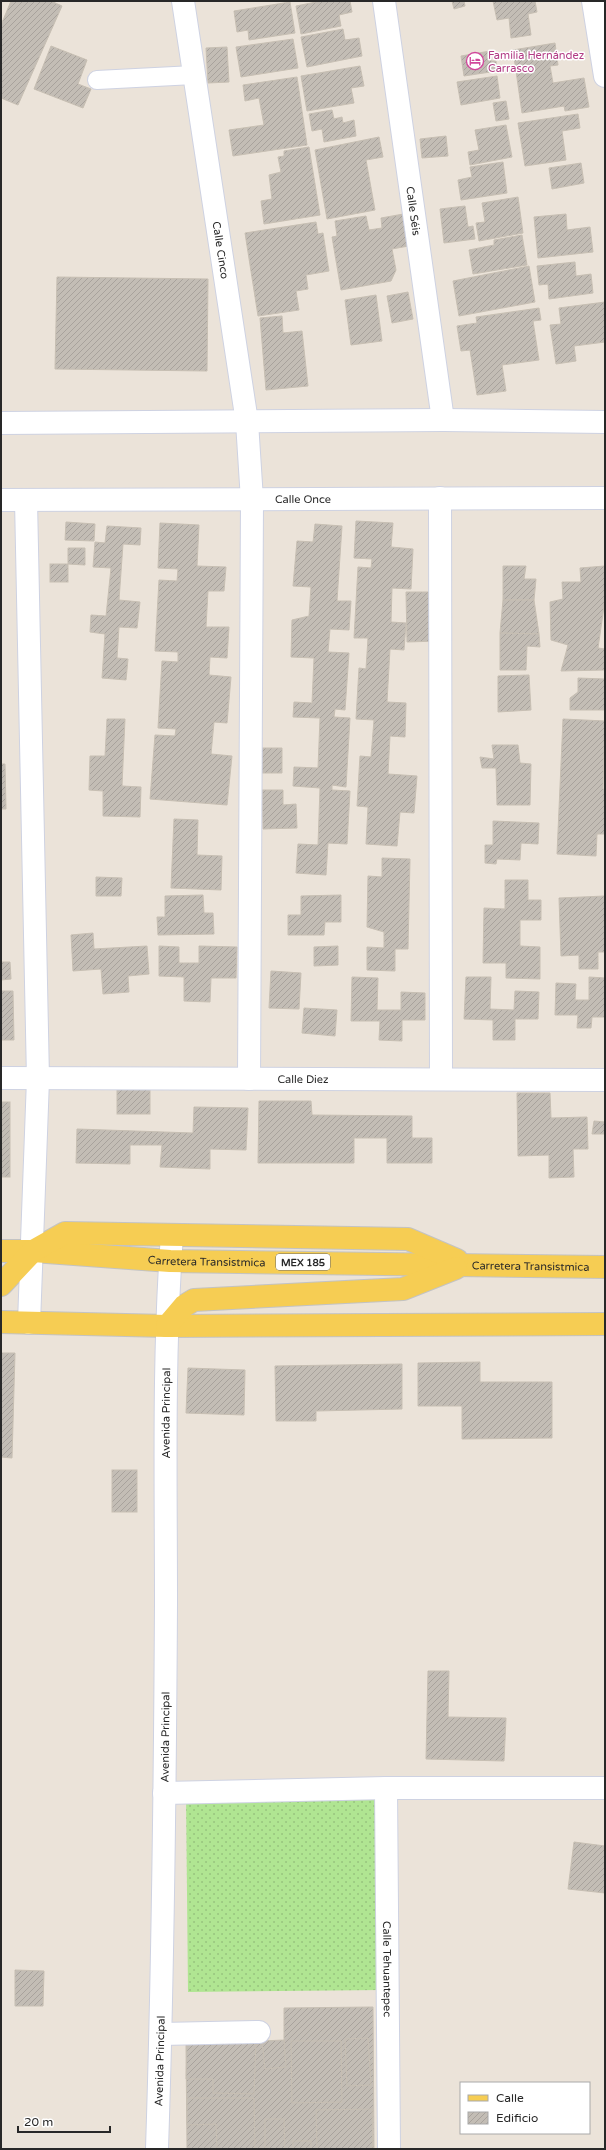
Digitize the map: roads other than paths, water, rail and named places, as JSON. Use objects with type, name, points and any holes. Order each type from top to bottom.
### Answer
[{"type":"main road","points":[[1,1286],[33,1251],[65,1233],[408,1239],[467,1264]]},
{"type":"main road","name":"Carretera Transistmica","points":[[1,1251],[33,1251],[170,1260],[605,1267]]},
{"type":"main road","points":[[167,1326],[184,1306],[194,1300],[403,1289],[467,1264]]},
{"type":"main road","points":[[1,1322],[167,1326],[605,1324]]},
{"type":"street","name":"Calle Cinco","points":[[183,1],[246,422],[252,500],[249,1079]]},
{"type":"street","name":"Calle Séis","points":[[384,1],[443,420]]},
{"type":"street","points":[[593,1],[605,76]]},
{"type":"street","points":[[1,423],[443,420],[605,422]]},
{"type":"street","points":[[440,498],[441,1079]]},
{"type":"street","name":"Calle Once","points":[[1,500],[605,498]]},
{"type":"street","points":[[26,500],[38,1079],[30,1323]]},
{"type":"street","name":"Calle Diez","points":[[1,1078],[605,1080]]},
{"type":"street","name":"Avenida Principal","points":[[157,2149],[164,1793],[167,1326],[172,1235]]},
{"type":"street","points":[[164,1793],[386,1788],[605,1788]]},
{"type":"street","name":"Calle Tehuantepec","points":[[386,1788],[389,2149]]},
{"type":"street","points":[[160,2034],[259,2032]]},
{"type":"lane","points":[[97,80],[194,75]]},
{"type":"place","name":"Familia Hernández Carrasco","points":[[475,61]]}]
